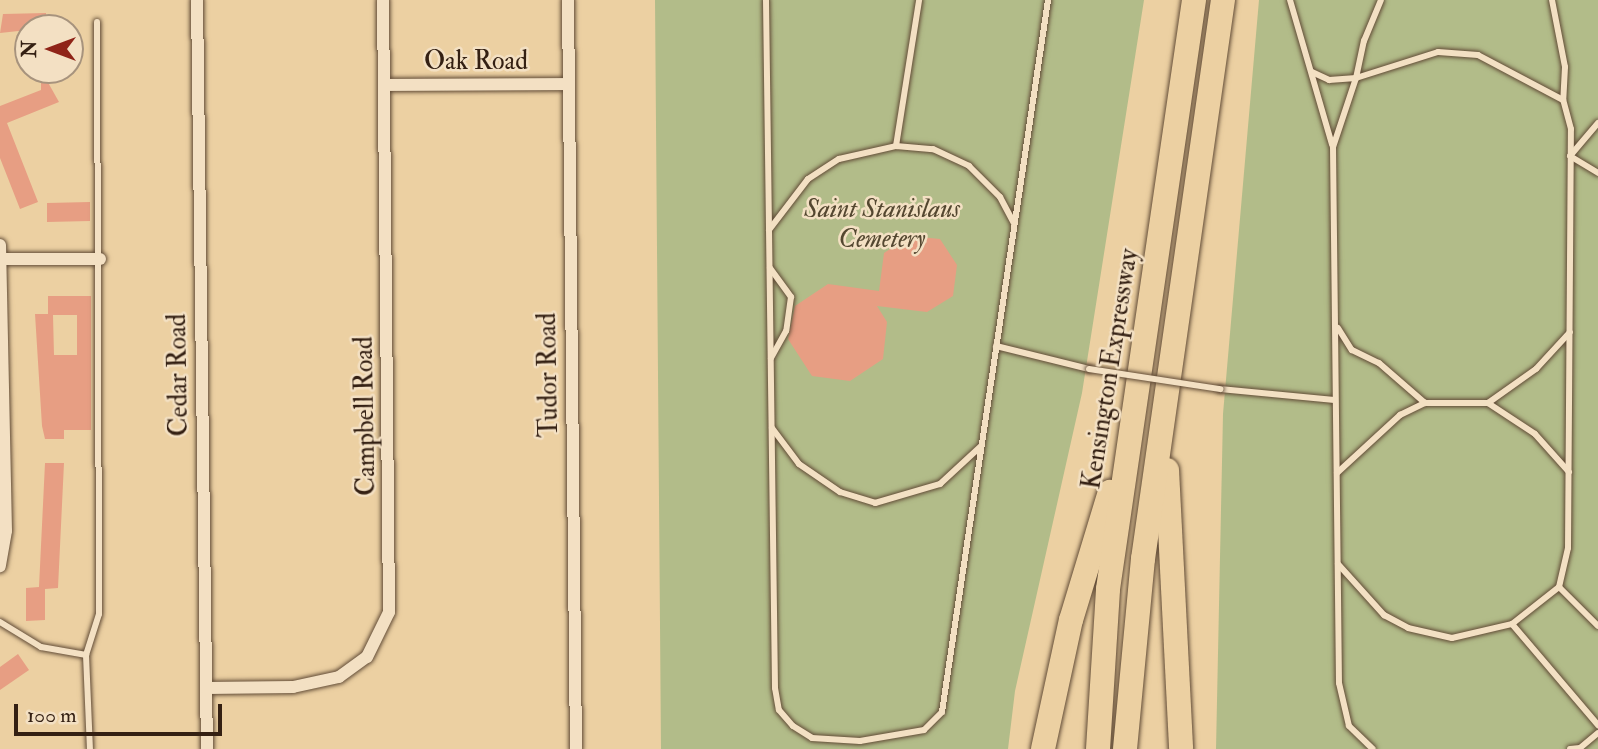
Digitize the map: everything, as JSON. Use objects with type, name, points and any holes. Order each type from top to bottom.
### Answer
[{"type":"highway","name":"Kensington Expressway","points":[[1098,749],[1108,589],[1194,0]]},
{"type":"highway","points":[[1125,749],[1133,645],[1223,0]]},
{"type":"highway","points":[[1166,398],[1181,749]]},
{"type":"highway","points":[[1043,749],[1077,597],[1133,417]]},
{"type":"street","name":"Cedar Road","points":[[197,0],[206,749]]},
{"type":"street","name":"Campbell Road","points":[[206,688],[324,683],[355,667],[384,627],[391,596],[383,0]]},
{"type":"street","name":"Tudor Road","points":[[568,0],[576,749]]},
{"type":"street","name":"Oak Road","points":[[384,85],[569,84]]},
{"type":"street","points":[[0,245],[3,259],[3,537],[0,566]]},
{"type":"street","points":[[3,259],[100,259]]},
{"type":"lane","points":[[766,0],[779,710],[811,737],[860,745],[924,730],[942,712],[1048,0]]},
{"type":"lane","points":[[896,146],[919,0]]},
{"type":"lane","points":[[1290,0],[1333,147],[1338,327],[1334,400],[1341,707],[1349,726],[1373,749]]},
{"type":"lane","points":[[1333,147],[1356,78],[1364,41],[1381,0]]},
{"type":"lane","points":[[1338,564],[1367,600],[1408,628],[1452,638],[1512,624],[1559,587],[1569,548],[1570,156],[1563,100],[1565,68],[1552,0]]},
{"type":"lane","points":[[90,749],[86,655],[99,614],[100,259],[97,22]]},
{"type":"lane","points":[[1311,71],[1329,80],[1356,78],[1437,52],[1478,55],[1563,100]]},
{"type":"lane","points":[[1570,156],[1598,123]]},
{"type":"lane","points":[[769,230],[808,179],[828,165],[896,146],[933,149],[969,166],[1000,197],[1014,224]]},
{"type":"lane","points":[[1570,156],[1598,173]]},
{"type":"lane","points":[[769,266],[791,297],[786,331],[771,359]]},
{"type":"lane","points":[[1338,327],[1352,350],[1379,363],[1425,403]]},
{"type":"lane","points":[[1488,403],[1536,369],[1570,332]]},
{"type":"lane","points":[[996,346],[1089,369],[1220,389],[1334,400]]},
{"type":"lane","points":[[1337,473],[1400,415],[1425,403],[1488,403],[1535,434],[1569,472]]},
{"type":"lane","points":[[772,428],[799,464],[840,492],[875,503],[940,484],[982,444]]},
{"type":"lane","points":[[1559,587],[1598,626]]},
{"type":"lane","points":[[0,622],[41,648],[86,655]]},
{"type":"lane","points":[[1512,624],[1598,725]]},
{"type":"lane","points":[[1570,749],[1580,748],[1598,733]]},
{"type":"green space","name":"Saint Stanislaus Cemetery","points":[[655,0],[1144,0],[1082,393],[1015,691],[1008,749],[661,749]]},
{"type":"green space","points":[[1259,0],[1598,0],[1598,749],[1216,749],[1223,414]]},
{"type":"building","points":[[46,13],[14,14],[14,31],[0,33],[3,14]]},
{"type":"building","points":[[41,84],[49,84],[59,102],[7,123],[38,202],[20,209],[0,158],[0,106],[41,90]]},
{"type":"building","points":[[90,202],[90,221],[47,222],[47,203]]},
{"type":"building","points":[[910,236],[940,239],[957,265],[953,296],[927,312],[877,306],[887,322],[883,359],[850,381],[812,376],[788,339],[795,306],[828,284],[879,291],[884,253]]},
{"type":"building","points":[[48,296],[91,296],[91,430],[64,430],[64,439],[45,439],[42,426],[35,314],[48,314]],"holes":[[[53,315],[77,315],[77,355],[54,355]]]},
{"type":"building","points":[[45,463],[64,463],[58,588],[45,589],[45,620],[26,621],[26,588],[39,587]]},
{"type":"building","points":[[18,654],[29,670],[0,690],[0,667]]}]
